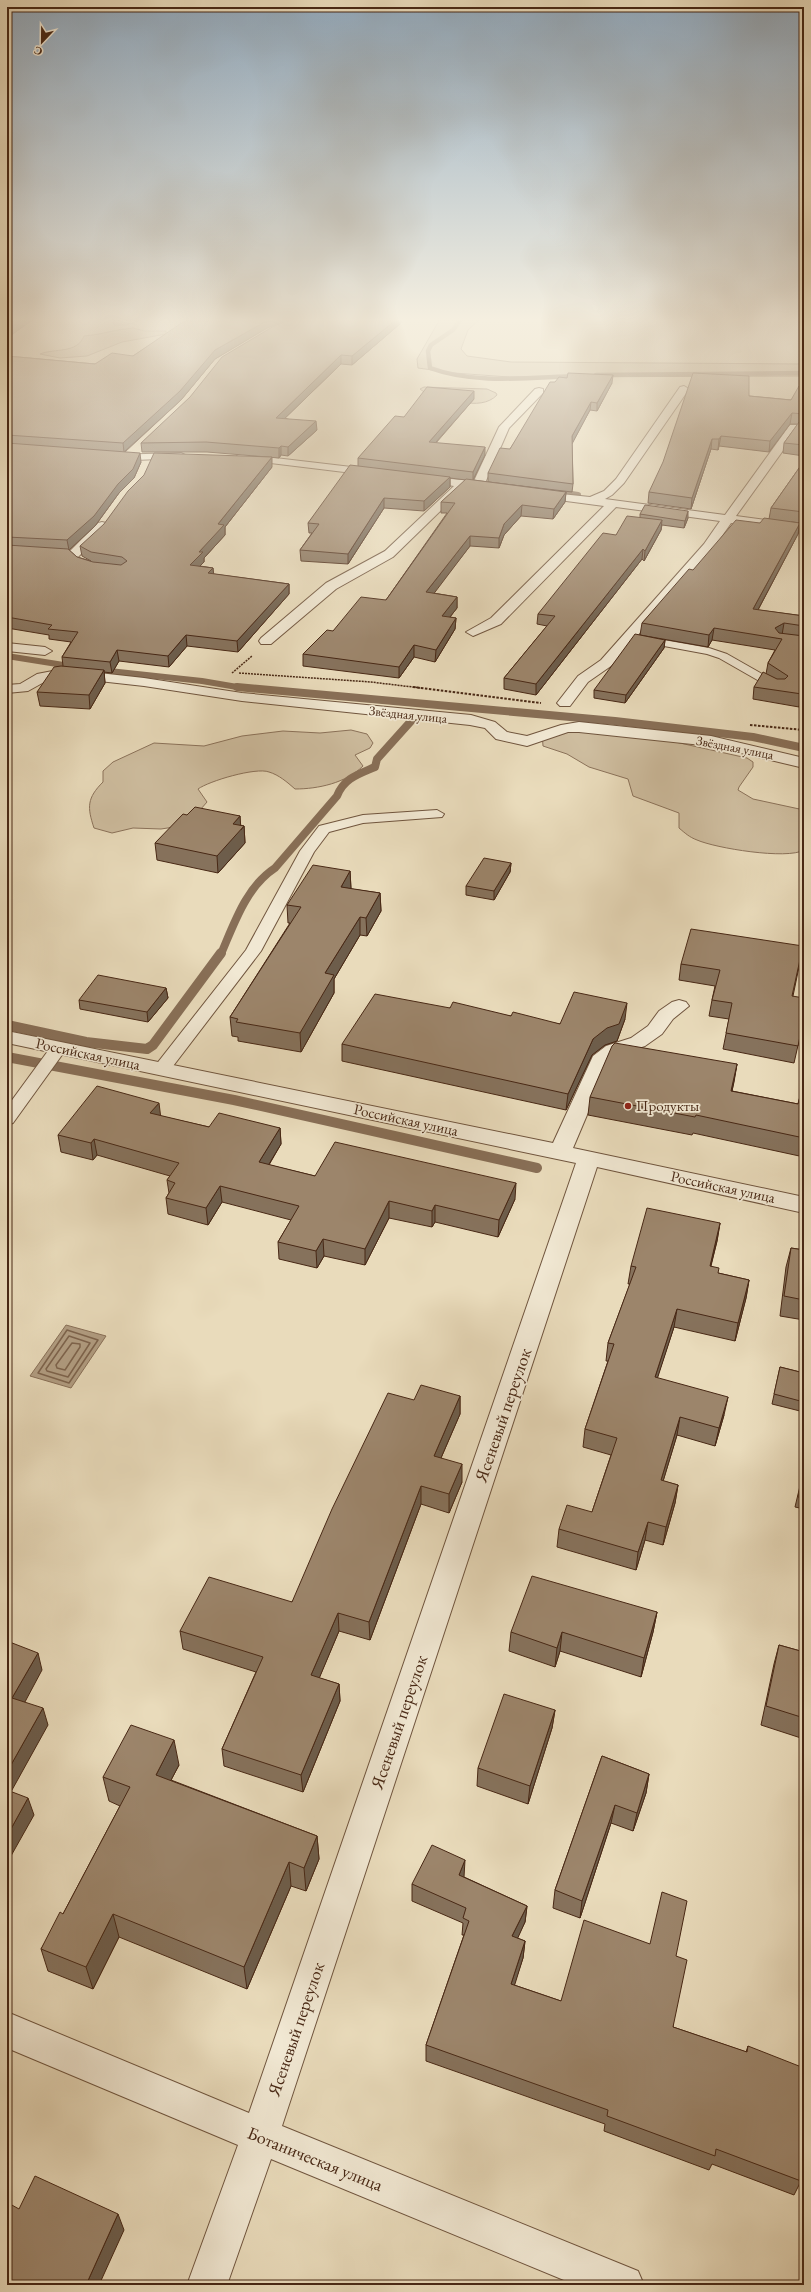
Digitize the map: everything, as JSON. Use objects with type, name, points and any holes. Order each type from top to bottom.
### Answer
[{"type":"street","points":[[478,486],[484,476],[505,426]]},
{"type":"street","points":[[590,501],[608,493],[620,481],[658,426]]},
{"type":"street","points":[[565,703],[583,679],[606,663],[708,547],[794,427],[804,428]]},
{"type":"street","points":[[128,458],[138,448]]},
{"type":"street","points":[[98,457],[128,458],[147,464],[191,456]]},
{"type":"street","points":[[229,457],[392,475]]},
{"type":"street","points":[[407,477],[506,489]]},
{"type":"street","points":[[266,641],[331,586],[389,554],[462,484]]},
{"type":"street","points":[[521,491],[612,505],[804,530]]},
{"type":"street","points":[[474,632],[496,621],[612,505]]},
{"type":"street","points":[[73,557],[100,530],[109,517]]},
{"type":"street","points":[[7,646],[45,651]]},
{"type":"street","name":"Звёздная улица","points":[[7,689],[23,688],[42,677],[63,673],[144,682],[242,697],[471,720],[490,725],[502,736],[527,741],[537,739],[566,728],[579,727],[711,741],[804,763]]},
{"type":"street","name":"Ясеневый переулок","points":[[207,2285],[260,2136],[575,1155],[600,1060],[613,1050],[638,1042],[655,1030],[666,1015],[679,1006]]},
{"type":"street","name":"Российская улица","points":[[7,1037],[575,1155],[804,1205]]},
{"type":"street","name":"Ботаническая улица","points":[[7,2030],[260,2136],[624,2285]]},
{"type":"lane","points":[[629,637],[709,651],[723,656],[779,687]]},
{"type":"lane","points":[[161,1070],[253,951],[307,851],[324,829],[364,819],[437,814]]},
{"type":"lane","points":[[7,1119],[59,1048]]},
{"type":"shaded area","points":[[351,730],[367,734],[373,743],[370,748],[355,755],[363,766],[356,772],[340,781],[313,788],[295,789],[273,773],[254,771],[212,782],[198,789],[207,802],[187,825],[161,829],[133,828],[112,833],[94,828],[90,814],[90,803],[94,793],[103,782],[103,771],[113,762],[154,743],[204,746],[242,736],[283,731],[320,733]]},
{"type":"shaded area","points":[[560,730],[662,739],[747,758],[753,762],[753,767],[738,790],[753,799],[804,810],[804,850],[795,853],[783,854],[751,852],[719,846],[694,839],[679,828],[679,813],[633,796],[628,779],[589,767],[567,754],[543,746],[542,732]]},
{"type":"water","points":[[66,1325],[106,1336],[71,1388],[30,1376]]},
{"type":"building","points":[[7,426],[142,426],[123,443],[7,435]]},
{"type":"building","points":[[159,426],[311,426],[288,447],[281,446],[279,448],[206,442],[141,443]]},
{"type":"building","points":[[386,426],[443,426],[429,442],[485,447],[473,472],[358,458]]},
{"type":"building","points":[[524,426],[578,426],[572,436],[573,484],[488,473],[500,448],[510,449]]},
{"type":"building","points":[[675,426],[782,426],[770,441],[721,436],[719,439],[712,439],[692,498],[649,492],[663,462]]},
{"type":"building","points":[[796,426],[804,426],[804,445],[784,443]]},
{"type":"building","points":[[7,443],[140,453],[133,469],[118,484],[94,516],[67,540],[7,537]]},
{"type":"building","points":[[154,453],[272,457],[218,524],[224,525],[199,552],[203,552],[190,565],[213,568],[208,573],[289,584],[237,641],[186,635],[168,656],[117,650],[110,662],[62,657],[78,632],[48,629],[52,625],[7,617],[7,545],[68,549],[77,557],[93,562],[121,565],[127,561],[122,557],[91,552],[80,546],[104,524],[128,491],[144,475]]},
{"type":"building","points":[[804,461],[804,512],[771,508]]},
{"type":"building","points":[[350,465],[450,477],[424,501],[384,498],[348,554],[300,550],[319,524],[308,523]]},
{"type":"building","points":[[466,479],[566,492],[554,509],[522,505],[504,524],[499,538],[470,536],[426,592],[457,597],[442,616],[456,618],[436,650],[414,645],[399,667],[303,654],[327,630],[333,631],[361,597],[386,600],[455,503],[441,502]]},
{"type":"building","points":[[645,505],[688,511],[685,521],[640,514]]},
{"type":"building","points":[[627,516],[662,520],[645,551],[643,549],[536,684],[504,678],[555,616],[538,614],[603,533],[616,535]]},
{"type":"building","points":[[764,518],[800,523],[753,609],[804,616],[804,626],[784,623],[775,628],[779,633],[804,636],[804,691],[802,694],[754,687],[763,672],[777,679],[785,679],[788,676],[768,663],[782,639],[714,628],[709,635],[642,623],[689,569],[693,570],[736,520],[760,523]]},
{"type":"building","points":[[635,634],[665,640],[626,695],[594,690]]},
{"type":"building","points":[[61,666],[104,670],[89,695],[37,692],[54,667]]},
{"type":"building","points":[[195,807],[240,816],[233,824],[244,826],[217,856],[155,843],[183,814],[187,815]]},
{"type":"building","points":[[484,858],[511,863],[494,891],[466,886]]},
{"type":"building","points":[[313,865],[350,871],[341,887],[380,893],[366,918],[360,917],[325,973],[334,975],[300,1033],[236,1022],[238,1019],[230,1017],[301,907],[287,905]]},
{"type":"building","points":[[691,929],[803,946],[792,996],[804,998],[804,1017],[798,1046],[726,1033],[732,1003],[712,1000],[720,970],[681,964]]},
{"type":"building","points":[[98,975],[166,988],[147,1012],[79,1000]]},
{"type":"building","points":[[574,992],[627,1003],[619,1024],[607,1028],[593,1039],[568,1094],[342,1044],[375,994],[450,1008],[453,1002],[511,1016],[513,1012],[560,1024]]},
{"type":"building","points":[[615,1043],[737,1064],[731,1091],[798,1104],[804,1081],[804,1138],[696,1115],[695,1117],[590,1097],[612,1046]]},
{"type":"building","points":[[97,1086],[159,1103],[150,1113],[209,1127],[219,1113],[280,1128],[259,1162],[315,1176],[335,1142],[516,1183],[499,1220],[435,1205],[432,1211],[389,1201],[365,1249],[323,1239],[316,1251],[278,1242],[299,1206],[220,1186],[206,1208],[166,1198],[175,1183],[167,1180],[179,1163],[94,1139],[91,1143],[58,1135]]},
{"type":"building","points":[[647,1208],[720,1223],[710,1266],[719,1268],[718,1273],[749,1280],[738,1323],[677,1309],[655,1377],[728,1397],[719,1428],[680,1417],[661,1480],[678,1485],[666,1527],[648,1522],[638,1552],[559,1529],[567,1505],[592,1512],[617,1438],[585,1429],[614,1344],[608,1343],[636,1267],[631,1266]]},
{"type":"building","points":[[791,1248],[804,1250],[804,1300],[784,1296]]},
{"type":"building","points":[[780,1367],[804,1373],[804,1402],[774,1394]]},
{"type":"building","points":[[421,1385],[460,1396],[434,1456],[462,1464],[449,1494],[421,1486],[369,1622],[338,1613],[311,1675],[339,1684],[301,1775],[222,1749],[263,1657],[180,1631],[209,1577],[292,1602],[332,1509],[388,1393],[414,1400]]},
{"type":"building","points":[[804,1470],[804,1498],[798,1497]]},
{"type":"building","points":[[532,1576],[657,1612],[644,1658],[562,1632],[557,1648],[511,1632]]},
{"type":"building","points":[[7,1641],[38,1653],[12,1698],[43,1708],[7,1772]]},
{"type":"building","points":[[779,1645],[804,1652],[804,1718],[766,1706]]},
{"type":"building","points":[[504,1694],[555,1710],[530,1786],[478,1768]]},
{"type":"building","points":[[131,1725],[174,1740],[156,1775],[317,1836],[304,1868],[289,1862],[244,1967],[113,1914],[86,1967],[41,1949],[60,1912],[63,1914],[130,1787],[103,1777]]},
{"type":"building","points":[[602,1756],[649,1774],[637,1813],[615,1805],[582,1901],[555,1890]]},
{"type":"building","points":[[7,1790],[28,1798],[7,1836]]},
{"type":"building","points":[[432,1845],[465,1860],[459,1875],[527,1906],[512,1936],[525,1941],[511,1984],[561,2001],[584,1920],[650,1944],[662,1892],[687,1901],[676,1956],[687,1960],[673,2027],[747,2052],[748,2046],[804,2068],[804,2160],[801,2181],[716,2149],[715,2156],[607,2116],[608,2110],[426,2045],[469,1921],[463,1918],[466,1908],[412,1884]]},
{"type":"building","points":[[35,2176],[118,2214],[86,2285],[7,2285],[7,2210],[10,2204],[19,2209]]},
{"type":"waterway","points":[[553,491],[578,495]]},
{"type":"waterway","points":[[786,523],[804,525]]},
{"type":"waterway","points":[[7,656],[76,667]]},
{"type":"waterway","points":[[100,670],[202,681],[237,687]]},
{"type":"waterway","points":[[237,687],[615,721],[753,737],[804,748]]},
{"type":"waterway","points":[[237,687],[243,688]]},
{"type":"waterway","points":[[221,954],[242,907],[256,885],[275,868],[337,796],[348,781],[353,777],[375,767],[377,759],[412,720]]},
{"type":"waterway","points":[[7,1025],[86,1042],[147,1049],[153,1045],[221,953]]},
{"type":"waterway","points":[[7,1057],[234,1100],[537,1168]]},
{"type":"place","name":"Продукты","points":[[628,1106]]}]
